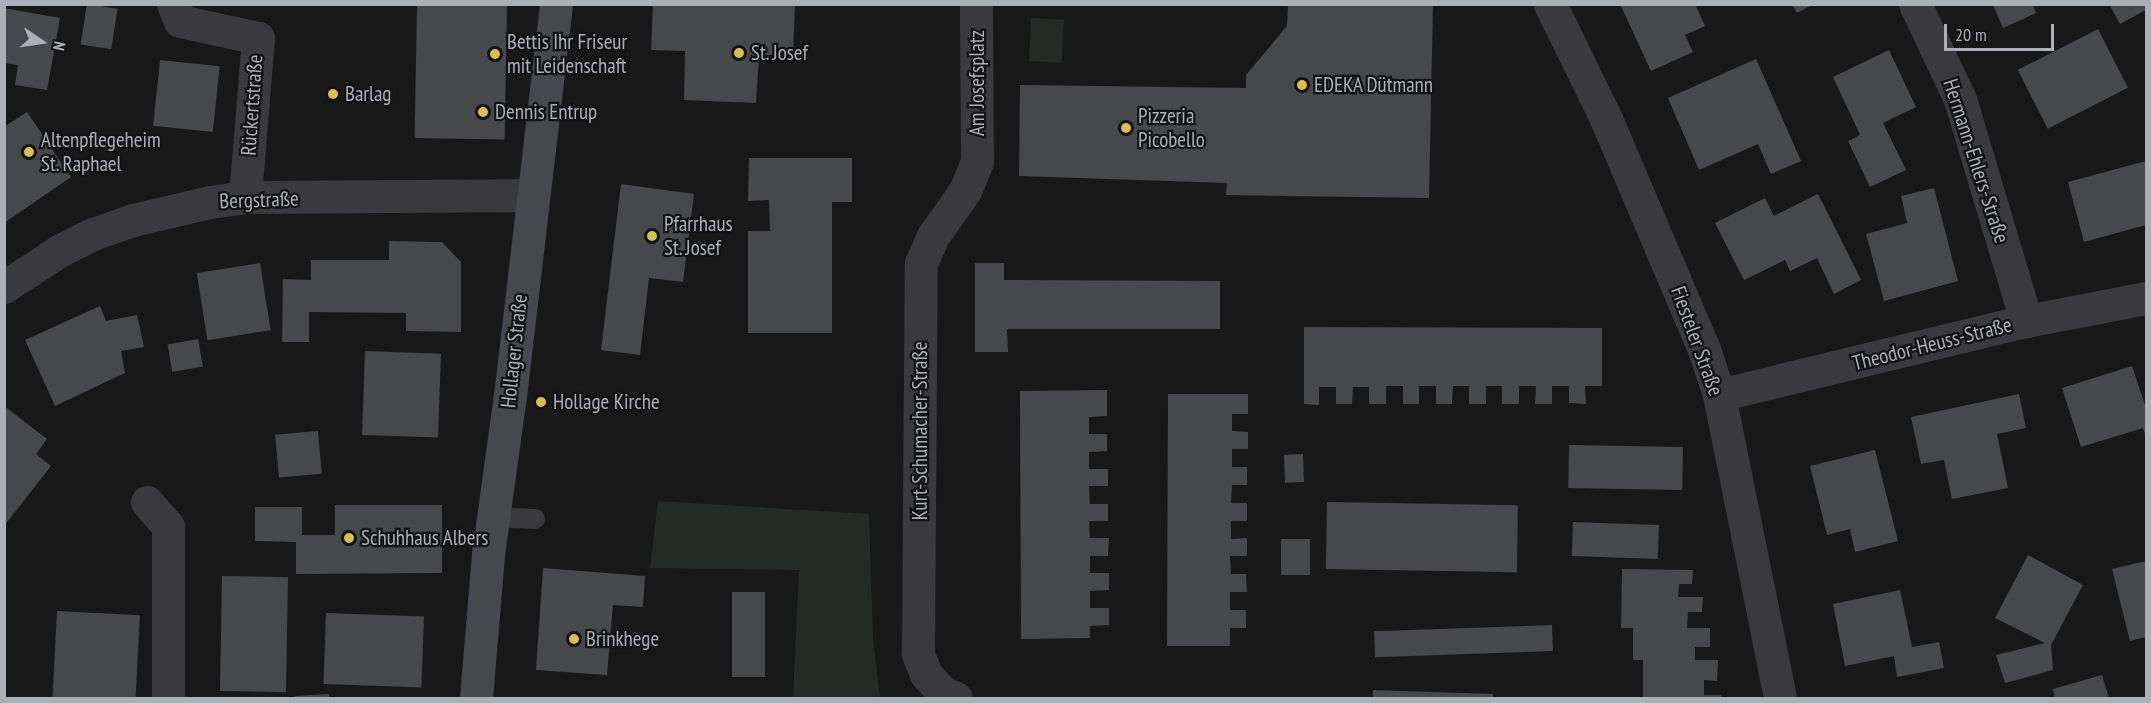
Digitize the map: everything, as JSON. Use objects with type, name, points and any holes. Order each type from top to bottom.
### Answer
[{"type":"main road","name":"Hollager Straße","points":[[476,699],[493,517],[556,4]]},
{"type":"street","name":"Rückertstraße","points":[[173,4],[180,21],[258,38],[245,197]]},
{"type":"street","name":"Am Josefsplatz","points":[[976,4],[977,162]]},
{"type":"street","name":"Fiesteler Straße","points":[[1550,4],[1608,121],[1704,349],[1719,395],[1780,699]]},
{"type":"street","name":"Hermann-Ehlers-Straße","points":[[1915,4],[1960,99],[2026,321]]},
{"type":"street","name":"Kurt-Schumacher-Straße","points":[[956,699],[943,693],[926,674],[918,654],[921,263],[933,236],[965,191],[977,162]]},
{"type":"street","name":"Bergstraße","points":[[4,287],[59,251],[93,234],[133,220],[210,202],[300,186],[533,195]]},
{"type":"street","name":"Theodor-Heuss-Straße","points":[[1719,395],[2026,321],[2146,298]]},
{"type":"street","points":[[147,502],[168,525],[168,699]]},
{"type":"lane","points":[[493,517],[535,519]]},
{"type":"shaded area","points":[[1031,18],[1064,20],[1062,63],[1029,61]]},
{"type":"shaded area","points":[[658,501],[869,514],[873,640],[880,698],[793,698],[799,570],[650,568]]},
{"type":"building","points":[[87,4],[118,9],[111,49],[81,44]]},
{"type":"building","points":[[417,4],[507,6],[505,140],[415,138]]},
{"type":"building","name":"St. Josef","points":[[653,4],[795,4],[793,56],[759,55],[756,103],[684,100],[685,51],[651,50]]},
{"type":"building","points":[[1288,4],[1433,4],[1429,198],[1226,195],[1227,183],[1019,176],[1020,85],[1246,88],[1246,75],[1287,26]]},
{"type":"building","points":[[1620,4],[1695,4],[1705,26],[1685,35],[1693,52],[1651,71]]},
{"type":"building","points":[[1792,4],[1814,4],[1797,13]]},
{"type":"building","points":[[2109,4],[2146,4],[2146,10],[2120,24]]},
{"type":"building","points":[[1993,5],[2033,5],[2036,13],[2003,28]]},
{"type":"building","points":[[4,8],[60,18],[47,90],[15,85],[18,65],[4,63]]},
{"type":"building","points":[[2098,29],[2128,88],[2048,129],[2018,70]]},
{"type":"building","points":[[1889,50],[1916,107],[1883,123],[1906,170],[1870,187],[1848,141],[1860,135],[1833,77]]},
{"type":"building","points":[[1756,59],[1801,161],[1771,174],[1758,144],[1699,170],[1668,98]]},
{"type":"building","points":[[160,60],[220,66],[213,132],[153,126]]},
{"type":"building","name":"Altenpflegeheim St. Raphael","points":[[27,112],[71,177],[4,223],[4,127]]},
{"type":"building","points":[[749,158],[852,158],[852,202],[832,202],[832,333],[748,333],[748,231],[770,231],[769,200],[748,201]]},
{"type":"building","points":[[2146,161],[2146,225],[2084,242],[2068,182]]},
{"type":"building","name":"Pfarrhaus St. Josef","points":[[621,184],[694,194],[683,282],[649,278],[640,355],[601,350]]},
{"type":"building","points":[[1934,188],[1958,281],[1884,301],[1866,234],[1907,223],[1901,196]]},
{"type":"building","points":[[1818,194],[1861,280],[1834,294],[1817,258],[1790,271],[1785,260],[1744,280],[1715,223],[1765,198],[1774,216]]},
{"type":"building","points":[[389,241],[442,242],[461,262],[461,332],[406,331],[406,313],[309,312],[309,342],[282,342],[283,279],[311,280],[311,260],[389,260]]},
{"type":"building","points":[[260,263],[271,330],[207,340],[197,273]]},
{"type":"building","points":[[975,263],[1004,263],[1004,280],[1220,281],[1220,329],[1007,329],[1008,352],[975,352]]},
{"type":"building","points":[[100,306],[106,321],[137,315],[144,347],[121,351],[125,373],[55,406],[25,340]]},
{"type":"building","points":[[1304,327],[1602,328],[1602,386],[1585,386],[1586,404],[1569,403],[1569,386],[1552,386],[1552,404],[1535,404],[1536,386],[1519,386],[1519,404],[1502,404],[1502,386],[1486,386],[1486,404],[1469,404],[1469,386],[1453,386],[1452,404],[1436,404],[1436,386],[1419,386],[1419,404],[1403,404],[1403,386],[1386,386],[1386,404],[1369,404],[1369,387],[1353,387],[1352,404],[1336,404],[1336,387],[1319,387],[1319,405],[1304,404]]},
{"type":"building","points":[[198,339],[203,367],[172,372],[167,344]]},
{"type":"building","points":[[365,351],[441,354],[438,438],[362,435]]},
{"type":"building","points":[[2132,366],[2146,408],[2146,437],[2143,428],[2081,447],[2062,388]]},
{"type":"building","points":[[1107,390],[1107,416],[1089,417],[1089,434],[1107,434],[1107,451],[1089,452],[1089,469],[1108,469],[1108,486],[1089,486],[1090,504],[1108,504],[1108,521],[1089,521],[1090,538],[1109,538],[1108,556],[1090,556],[1090,573],[1109,573],[1109,590],[1090,591],[1090,608],[1109,608],[1109,625],[1090,626],[1090,638],[1021,639],[1020,391]]},
{"type":"building","points":[[1168,394],[1248,394],[1248,414],[1232,414],[1232,431],[1248,432],[1248,449],[1232,449],[1232,467],[1247,467],[1247,485],[1232,485],[1231,503],[1247,503],[1247,521],[1231,521],[1231,539],[1247,538],[1247,556],[1230,556],[1231,574],[1246,574],[1247,592],[1230,592],[1230,610],[1246,610],[1246,628],[1230,628],[1230,646],[1167,646]]},
{"type":"building","points":[[2019,394],[2026,428],[1997,434],[2008,488],[1952,499],[1944,460],[1921,464],[1911,417]]},
{"type":"building","points":[[7,408],[47,439],[36,454],[51,466],[4,526],[4,411]]},
{"type":"building","points":[[318,431],[322,474],[279,478],[275,435]]},
{"type":"building","points":[[1569,445],[1683,447],[1682,490],[1568,488]]},
{"type":"building","points":[[1875,450],[1898,541],[1855,552],[1850,529],[1827,535],[1810,466]]},
{"type":"building","points":[[1303,454],[1304,482],[1285,483],[1284,455]]},
{"type":"building","points":[[1327,502],[1518,505],[1517,572],[1326,569]]},
{"type":"building","name":"Schuhhaus Albers","points":[[335,505],[442,505],[442,573],[296,574],[296,542],[255,541],[255,507],[302,507],[302,535],[335,535]]},
{"type":"building","points":[[1573,522],[1659,525],[1658,559],[1572,556]]},
{"type":"building","points":[[1281,539],[1310,539],[1310,575],[1281,575]]},
{"type":"building","points":[[2028,555],[2083,585],[2051,645],[2053,670],[2005,683],[1996,655],[2045,643],[1995,618]]},
{"type":"building","points":[[2146,561],[2146,637],[2130,641],[2112,569]]},
{"type":"building","name":"Brinkhege","points":[[543,568],[645,576],[643,607],[613,605],[607,675],[536,670]]},
{"type":"building","points":[[1622,569],[1693,570],[1692,584],[1679,584],[1678,597],[1703,597],[1702,612],[1688,612],[1687,628],[1710,628],[1710,647],[1695,647],[1695,660],[1718,660],[1717,681],[1704,680],[1704,695],[1721,695],[1721,698],[1643,698],[1643,660],[1633,660],[1633,628],[1621,628]]},
{"type":"building","points":[[222,576],[288,577],[286,692],[220,691]]},
{"type":"building","points":[[1900,590],[1912,647],[1939,642],[1944,668],[1897,677],[1894,656],[1845,666],[1833,604]]},
{"type":"building","points":[[732,592],[765,592],[765,677],[732,677]]},
{"type":"building","points":[[57,611],[140,615],[136,698],[52,697]]},
{"type":"building","points":[[326,613],[424,616],[421,687],[324,684]]},
{"type":"building","points":[[1552,625],[1553,651],[1375,657],[1374,631]]},
{"type":"building","points":[[2102,675],[2109,698],[2055,698],[2053,689]]},
{"type":"building","points":[[1373,690],[1493,694],[1493,698],[1373,698]]},
{"type":"building","points":[[329,694],[329,698],[295,698],[295,696]]},
{"type":"place","name":"St. Josef","points":[[739,53]]},
{"type":"place","name":"Bettis Ihr Friseur mit Leidenschaft","points":[[495,54]]},
{"type":"place","name":"EDEKA Dütmann","points":[[1302,85]]},
{"type":"place","name":"Barlag","points":[[333,94]]},
{"type":"place","name":"Dennis Entrup","points":[[483,112]]},
{"type":"place","name":"Pizzeria Picobello","points":[[1126,128]]},
{"type":"place","name":"Altenpflegeheim St. Raphael","points":[[29,152]]},
{"type":"place","name":"Pfarrhaus St. Josef","points":[[652,236]]},
{"type":"place","name":"Hollage Kirche","points":[[541,402]]},
{"type":"place","name":"Schuhhaus Albers","points":[[349,538]]},
{"type":"place","name":"Brinkhege","points":[[574,639]]}]
